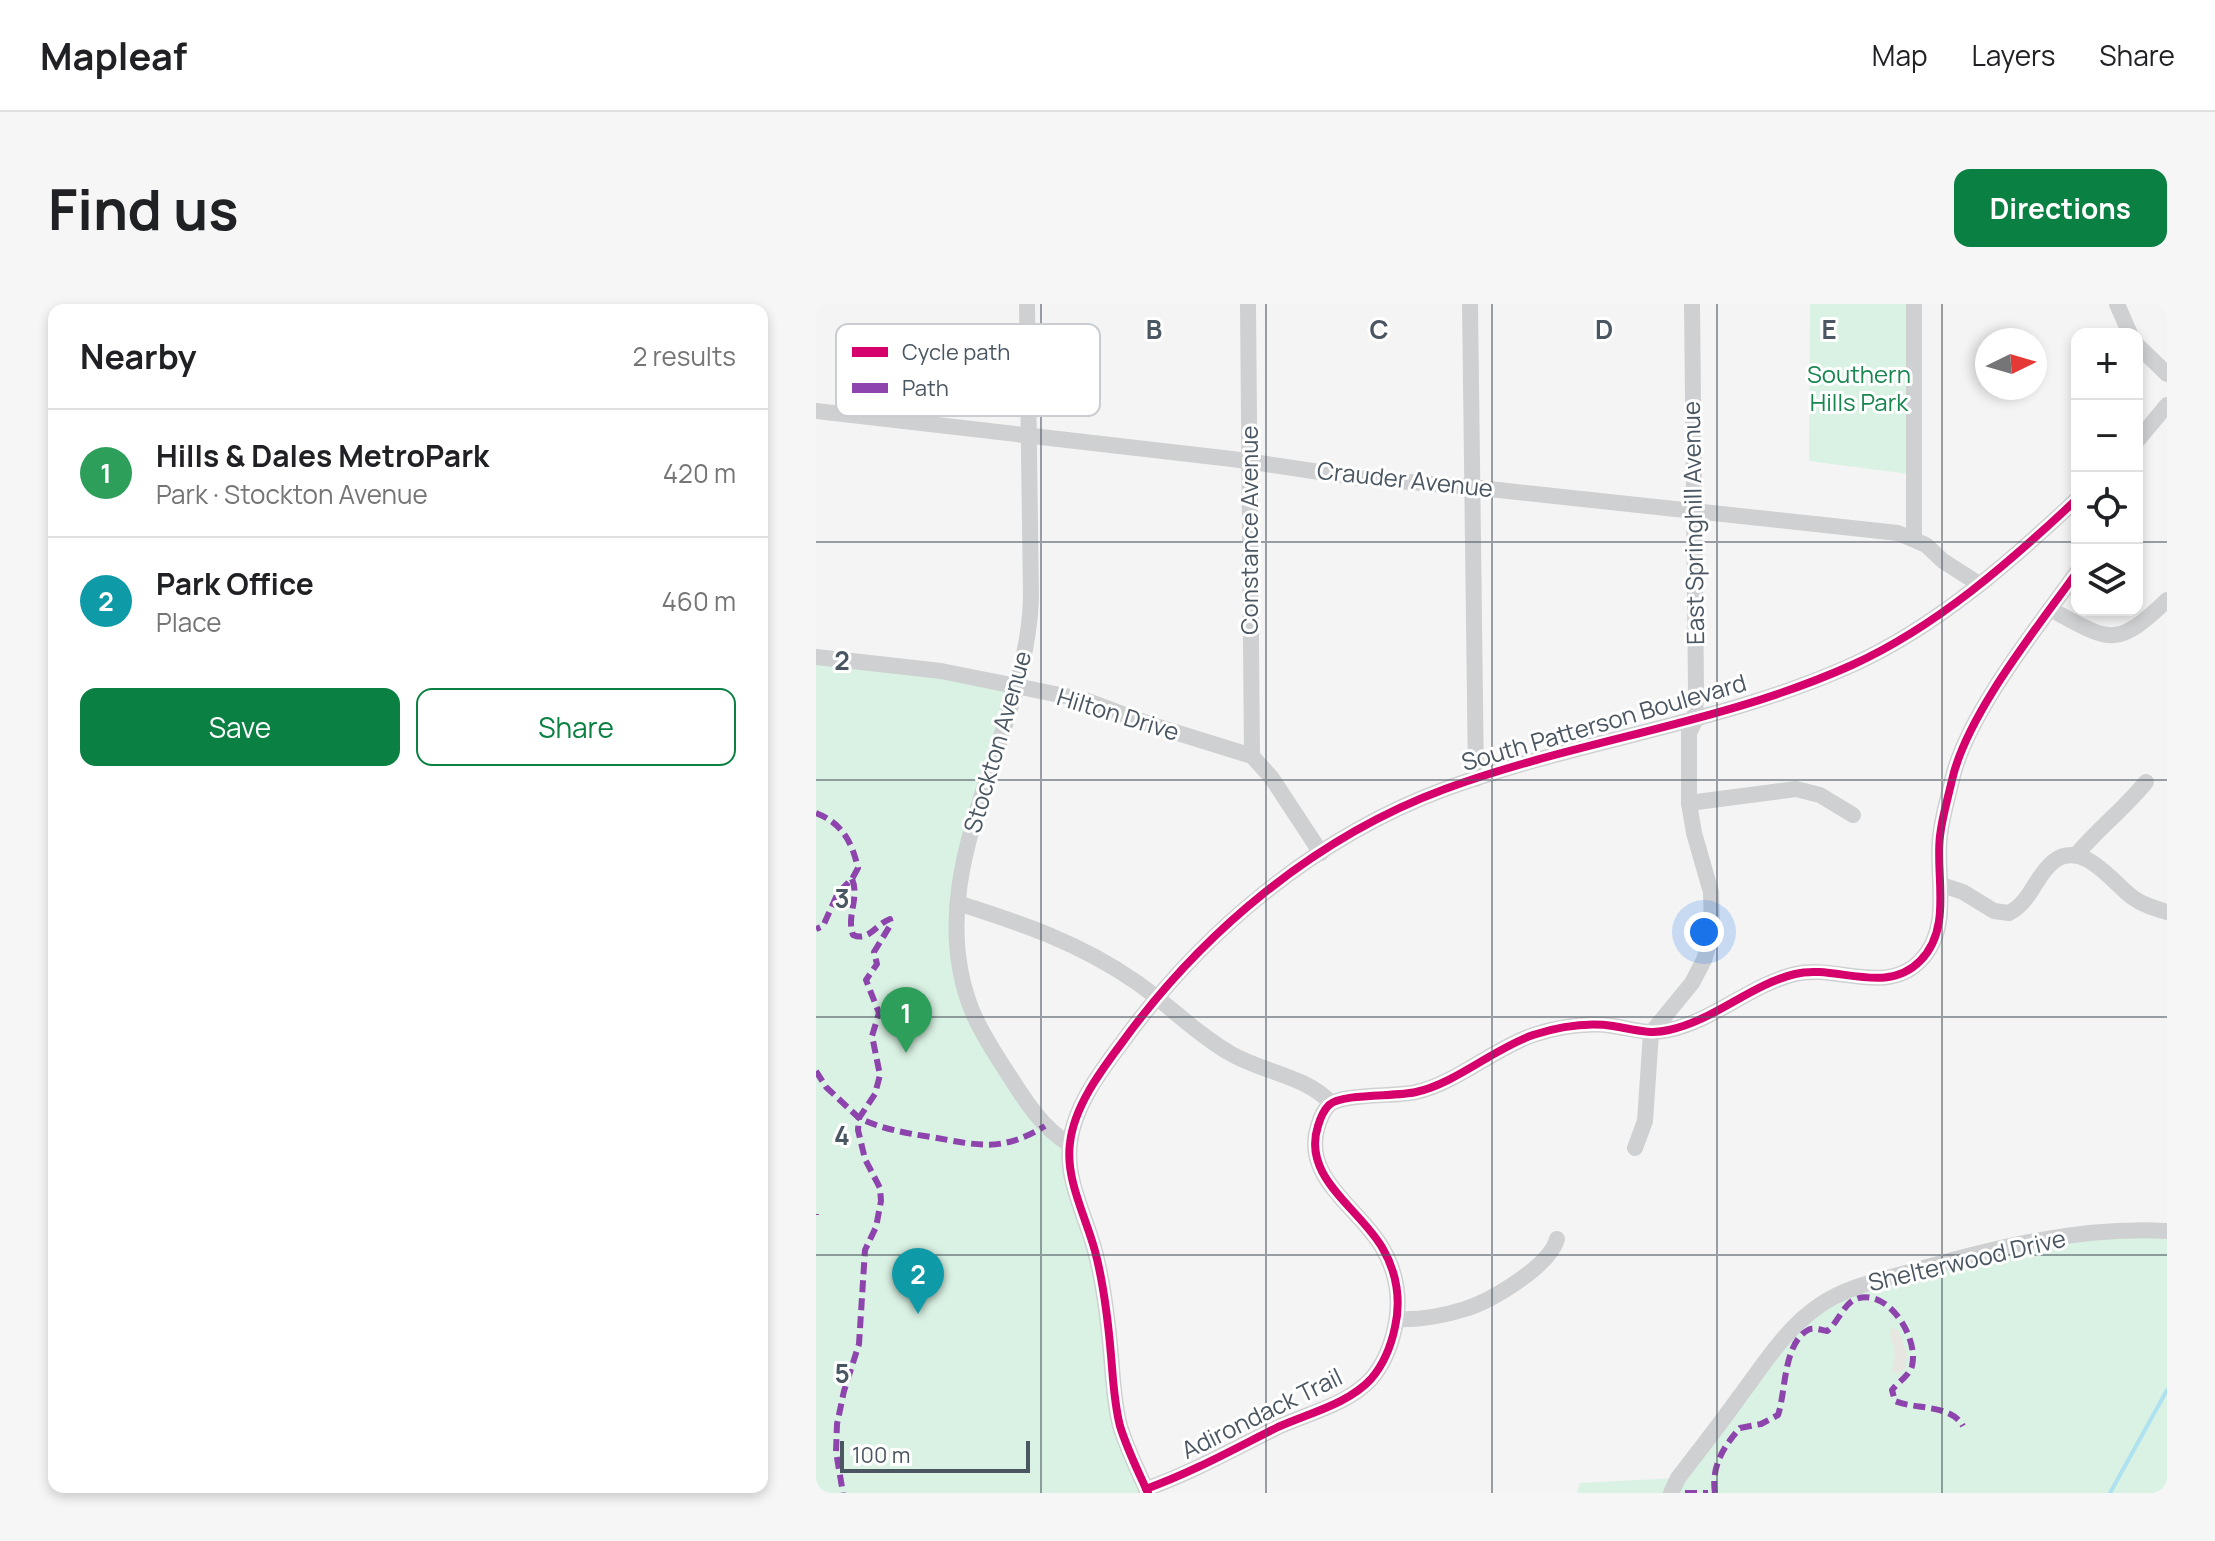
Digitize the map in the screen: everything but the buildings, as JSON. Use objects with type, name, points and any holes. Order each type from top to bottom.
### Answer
[{"type":"street","name":"Stockton Avenue","points":[[1027,304],[1027,324]]},
{"type":"street","name":"Constance Avenue","points":[[1248,304],[1252,756]]},
{"type":"street","points":[[1470,304],[1476,779]]},
{"type":"street","name":"East Springhill Avenue","points":[[1651,1033],[1692,983],[1704,960],[1712,932],[1711,892],[1689,803],[1689,733],[1695,721],[1692,304]]},
{"type":"street","points":[[1914,304],[1914,538]]},
{"type":"street","points":[[2117,304],[2127,328]]},
{"type":"street","points":[[2143,351],[2167,374]]},
{"type":"street","points":[[2143,434],[2167,405]]},
{"type":"street","name":"Crauder Avenue","points":[[816,411],[836,413]]},
{"type":"street","name":"Crauder Avenue","points":[[858,416],[1360,478],[1898,533],[1914,538],[1979,584]]},
{"type":"street","name":"Stockton Avenue","points":[[1028,416],[1030,611],[1027,643],[960,880],[961,970],[981,1030],[1041,1122],[1069,1144]]},
{"type":"street","name":"South Patterson Boulevard","points":[[1147,1491],[1120,1425],[1105,1301],[1095,1252],[1074,1183],[1069,1144],[1075,1122],[1108,1061],[1157,998],[1207,943],[1238,914],[1321,853],[1410,804],[1476,779],[1695,721],[1812,682],[1854,664],[1893,644],[1979,584],[2071,504]]},
{"type":"street","points":[[958,903],[1069,941],[1115,968],[1229,1053],[1300,1082],[1321,1093],[1331,1103],[1343,1098],[1421,1092],[1491,1054],[1547,1031],[1589,1025],[1651,1033],[1695,1022],[1766,985],[1797,974],[1823,972],[1876,978],[1910,969],[1921,961],[1934,938],[1942,885],[1940,836],[1953,774],[1962,749],[2003,678],[2071,580]]},
{"type":"street","points":[[2050,609],[2090,630],[2120,636],[2140,626],[2167,600]]},
{"type":"street","name":"Hilton Drive","points":[[816,657],[941,671],[1085,700],[1252,756]]},
{"type":"street","points":[[1252,756],[1271,777],[1321,853]]},
{"type":"street","points":[[2077,854],[2093,835],[2126,807],[2146,782]]},
{"type":"street","points":[[1689,803],[1796,789],[1820,795],[1853,815]]},
{"type":"street","points":[[1942,885],[1963,892],[1994,911],[2009,913],[2026,901],[2046,868],[2066,855],[2077,854],[2134,899],[2167,912]]},
{"type":"street","points":[[1635,1148],[1645,1121],[1651,1033]]},
{"type":"street","name":"Adirondack Trail","points":[[1147,1491],[1352,1394],[1377,1372],[1387,1353],[1397,1319],[1398,1297],[1388,1259],[1369,1229],[1332,1188],[1317,1162],[1315,1138],[1319,1122],[1331,1103]]},
{"type":"street","name":"Shelterwood Drive","points":[[1671,1493],[1678,1478],[1780,1343],[1819,1306],[1831,1299],[1861,1286],[1928,1267],[2055,1238],[2167,1231]]},
{"type":"street","points":[[1397,1319],[1426,1318],[1469,1308],[1528,1273],[1550,1255],[1557,1239]]},
{"type":"green space","name":"Southern Hills Park","points":[[1810,304],[1906,304],[1909,474],[1809,461]]},
{"type":"green space","points":[[816,657],[1016,687],[960,880],[961,970],[1009,1075],[1069,1144],[1095,1252],[1116,1405],[1148,1493],[816,1493]]},
{"type":"green space","points":[[2167,1231],[2167,1493],[1577,1493],[1580,1483],[1678,1478],[1819,1306],[1973,1255]]},
{"type":"sand","points":[[1892,1328],[1898,1330],[1907,1354],[1905,1369],[1897,1374],[1892,1371],[1895,1352],[1890,1335]]},
{"type":"waterway","points":[[2110,1493],[2167,1390]]},
{"type":"marked path","points":[[816,813],[833,822],[844,834],[858,868],[838,893],[823,926],[816,929]]},
{"type":"marked path","points":[[852,879],[855,893],[851,921],[853,935],[864,936],[890,919],[891,924],[874,952],[877,964],[866,980],[879,1013],[872,1036],[880,1075],[875,1094],[859,1118],[903,1132],[989,1145],[1015,1140],[1045,1126]]},
{"type":"marked path","points":[[816,1071],[826,1087],[859,1118],[858,1130],[865,1159],[880,1188],[881,1201],[876,1227],[865,1250],[859,1344],[837,1424],[836,1452],[843,1493]]},
{"type":"marked path","points":[[1715,1493],[1717,1466],[1734,1435],[1740,1428],[1761,1424],[1778,1415],[1790,1357],[1800,1337],[1810,1329],[1827,1331],[1856,1299],[1868,1297],[1890,1308],[1906,1329],[1911,1342],[1911,1370],[1892,1390],[1895,1401],[1942,1411],[1958,1419],[1963,1426]]},
{"type":"marked path","points":[[1685,1493],[1708,1493]]},
{"type":"cycle path","points":[[1148,1493],[1120,1426],[1103,1290],[1095,1251],[1073,1184],[1070,1143],[1082,1103],[1097,1078],[1153,1003],[1187,964],[1264,893],[1351,833],[1397,809],[1495,772],[1752,702],[1802,685],[1883,650],[1971,591],[2071,504]]},
{"type":"cycle path","points":[[1146,1489],[1328,1407],[1362,1388],[1380,1367],[1397,1317],[1395,1277],[1388,1258],[1373,1234],[1336,1192],[1318,1162],[1315,1145],[1318,1126],[1329,1105],[1345,1099],[1407,1094],[1431,1088],[1518,1041],[1552,1030],[1593,1025],[1662,1031],[1702,1019],[1763,986],[1795,974],[1810,972],[1876,978],[1907,971],[1920,961],[1930,948],[1940,917],[1940,836],[1960,754],[2005,672],[2071,580]]},
{"type":"place","name":"Hills & Dales MetroPark","points":[[906,1053]]},
{"type":"place","name":"Park Office","points":[[918,1314]]}]
